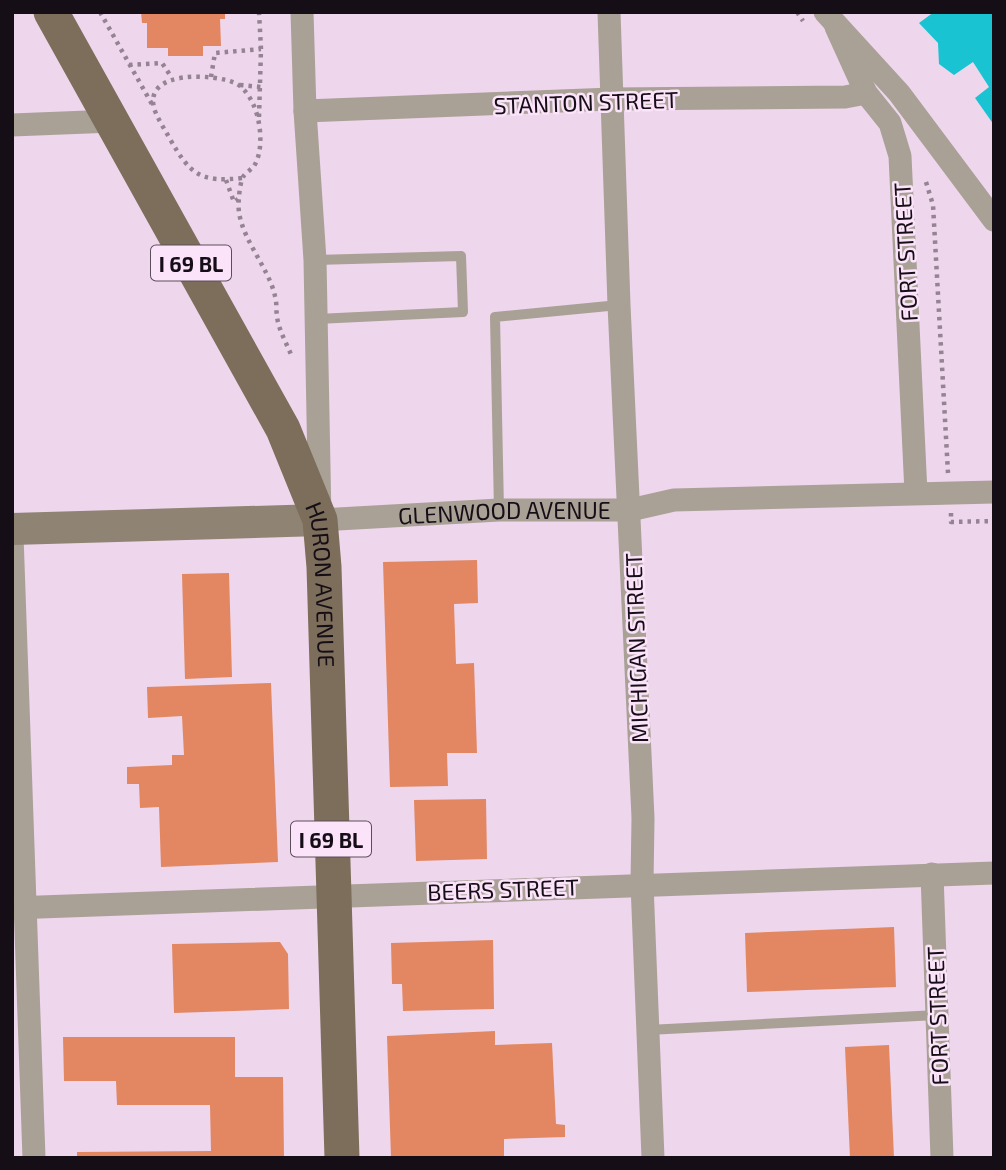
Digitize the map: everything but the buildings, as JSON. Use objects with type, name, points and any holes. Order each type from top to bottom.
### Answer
[{"type":"main road","name":"I 69 BL","points":[[51,12],[283,429],[320,520]]},
{"type":"main road","name":"HURON AVENUE","points":[[320,520],[324,567],[342,1158]]},
{"type":"street","name":"HURON AVENUE","points":[[302,12],[305,111],[315,260],[320,520]]},
{"type":"street","name":"MICHIGAN STREET","points":[[608,12],[643,818],[642,884],[653,1158]]},
{"type":"street","points":[[830,20],[900,93],[994,220]]},
{"type":"street","name":"FORT STREET","points":[[830,20],[866,93],[890,123],[900,156],[916,494]]},
{"type":"street","name":"STANTON STREET","points":[[305,111],[612,99],[845,97],[866,93]]},
{"type":"street","points":[[12,125],[113,121]]},
{"type":"street","name":"GLENWOOD AVENUE","points":[[12,532],[499,510],[630,510],[674,500],[994,492]]},
{"type":"street","points":[[12,532],[19,908],[34,1158]]},
{"type":"street","name":"BEERS STREET","points":[[19,908],[994,873]]},
{"type":"street","name":"FORT STREET","points":[[932,874],[942,1158]]},
{"type":"lane","points":[[315,260],[461,256],[463,301],[463,312],[317,319]]},
{"type":"lane","points":[[499,510],[495,317],[619,305]]},
{"type":"lane","points":[[648,1030],[937,1014]]},
{"type":"path","points":[[100,12],[183,163],[206,177],[226,180],[242,178]]},
{"type":"path","points":[[259,12],[261,87],[258,158],[242,178],[238,198],[244,228],[273,289],[281,331],[293,358]]},
{"type":"path","points":[[211,77],[215,53],[261,49]]},
{"type":"path","points":[[129,65],[162,63],[172,78]]},
{"type":"path","points":[[154,107],[157,91],[172,78],[211,77],[240,85],[261,87]]},
{"type":"path","points":[[240,85],[254,105],[258,122]]},
{"type":"path","points":[[226,180],[234,201],[238,198]]},
{"type":"path","points":[[925,180],[933,205],[948,470]]},
{"type":"path","points":[[951,522],[994,521]]},
{"type":"water","points":[[934,12],[994,12],[994,125],[975,98],[989,87],[973,62],[954,75],[939,64],[938,43],[919,23]]}]
